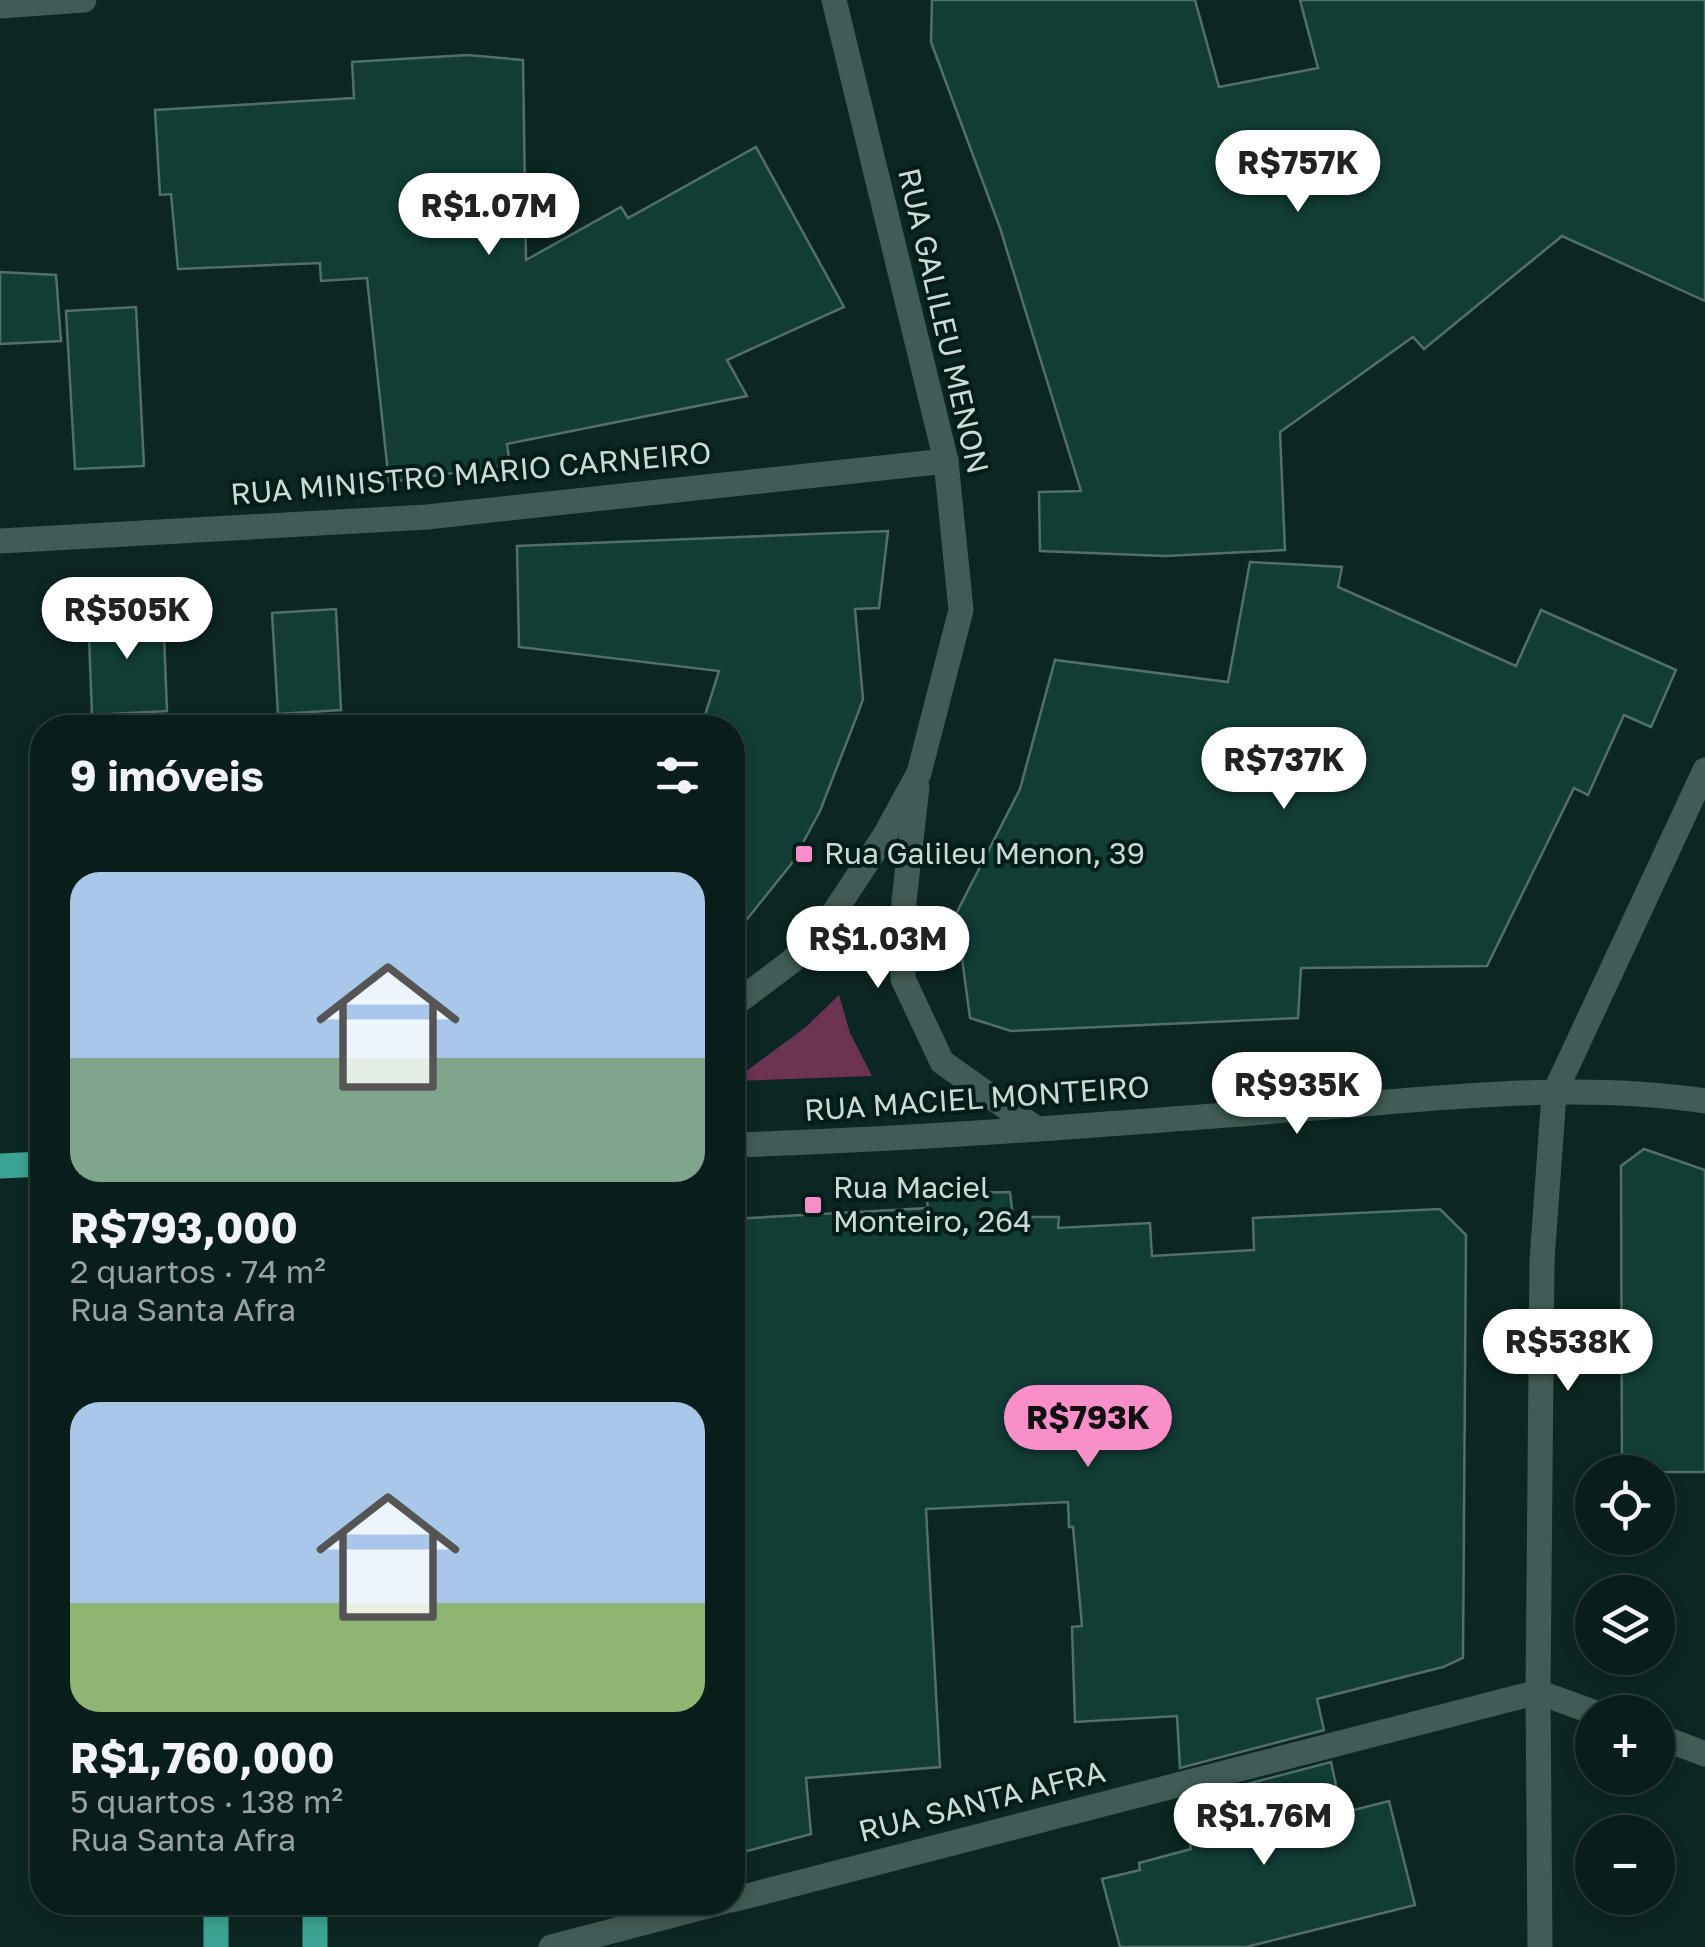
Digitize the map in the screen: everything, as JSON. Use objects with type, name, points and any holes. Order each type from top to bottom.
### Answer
[{"type":"main road","points":[[0,1166],[30,1165]]},
{"type":"main road","points":[[216,1915],[216,1947]]},
{"type":"main road","points":[[314,1947],[315,1915]]},
{"type":"street","points":[[0,6],[84,0]]},
{"type":"street","name":"RUA GALILEU MENON","points":[[745,996],[792,961],[832,917],[885,834],[919,772],[960,610],[946,461],[834,0]]},
{"type":"street","name":"RUA MINISTRO MARIO CARNEIRO","points":[[0,541],[427,516],[946,461]]},
{"type":"street","points":[[1540,1947],[1542,1260],[1554,1094],[1705,770]]},
{"type":"street","points":[[919,772],[904,901],[903,979],[942,1062],[1038,1130]]},
{"type":"street","name":"RUA MACIEL MONTEIRO","points":[[745,1145],[909,1139],[1470,1096],[1663,1094],[1705,1101]]},
{"type":"street","points":[[1538,1692],[1575,1705]]},
{"type":"street","name":"RUA SANTA AFRA","points":[[745,1897],[1538,1692]]},
{"type":"street","points":[[1675,1743],[1705,1754]]},
{"type":"street","points":[[551,1947],[673,1915]]},
{"type":"shaded area","points":[[839,995],[850,1033],[872,1076],[745,1081],[745,1072],[806,1027]]},
{"type":"building","points":[[932,0],[1195,0],[1219,87],[1318,68],[1300,0],[1705,0],[1705,301],[1562,236],[1424,349],[1413,337],[1280,432],[1285,550],[1165,556],[1040,551],[1039,492],[1081,491],[1000,228],[931,42]]},
{"type":"building","points":[[467,55],[523,60],[526,260],[621,207],[628,218],[756,147],[844,307],[727,360],[747,396],[507,444],[510,465],[389,482],[367,278],[321,281],[320,263],[178,269],[171,194],[160,195],[155,110],[354,98],[352,62]]},
{"type":"building","points":[[0,272],[56,275],[61,341],[0,344]]},
{"type":"building","points":[[136,307],[144,466],[75,469],[66,311]]},
{"type":"building","points":[[888,531],[879,608],[855,609],[863,699],[858,713],[820,811],[792,863],[745,922],[745,715],[705,715],[719,671],[519,647],[517,546]]},
{"type":"building","points":[[1250,562],[1342,567],[1338,587],[1516,666],[1541,610],[1676,670],[1651,727],[1624,715],[1588,795],[1574,788],[1487,966],[1301,968],[1298,1018],[1011,1031],[970,1018],[956,914],[1020,789],[1055,660],[1228,682]]},
{"type":"building","points":[[163,609],[167,711],[92,715],[88,612]]},
{"type":"building","points":[[336,609],[341,710],[278,714],[272,613]]},
{"type":"building","points":[[1644,1149],[1705,1170],[1705,1472],[1675,1472],[1675,1455],[1622,1455],[1621,1166]]},
{"type":"building","points":[[1010,1192],[1013,1217],[1059,1217],[1058,1228],[1150,1223],[1152,1256],[1254,1250],[1253,1218],[1440,1209],[1466,1235],[1463,1658],[1443,1667],[1317,1699],[1324,1730],[1180,1768],[1177,1716],[1075,1722],[1072,1627],[1082,1626],[1068,1502],[926,1509],[940,1767],[806,1778],[811,1834],[745,1852],[745,1218],[928,1208],[926,1194]]},
{"type":"building","points":[[1331,1762],[1342,1813],[1389,1801],[1415,1905],[1246,1947],[1120,1947],[1102,1879],[1140,1870],[1139,1863],[1191,1849],[1182,1801]]},
{"type":"place","name":"Rua Galileu Menon, 39","points":[[804,854]]},
{"type":"place","name":"Rua Maciel Monteiro, 264","points":[[813,1205]]}]
